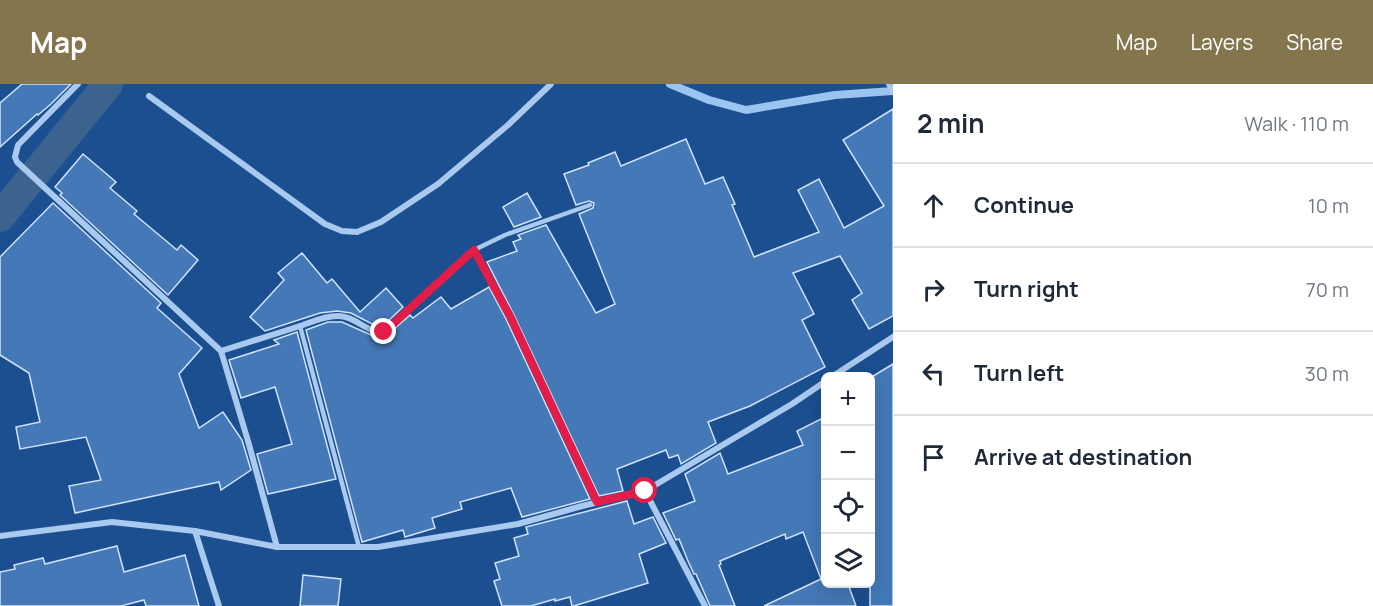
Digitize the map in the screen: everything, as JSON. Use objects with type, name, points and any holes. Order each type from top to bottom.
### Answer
[{"type":"street","points":[[78,84],[18,145],[15,157],[17,162],[221,351],[277,547]]},
{"type":"street","points":[[149,96],[325,224],[342,231],[357,232],[381,222],[438,184],[508,125],[551,84]]},
{"type":"street","points":[[889,84],[893,92]]},
{"type":"street","points":[[221,351],[325,317],[340,315],[377,333],[384,332],[474,250]]},
{"type":"street","points":[[839,372],[893,337]]},
{"type":"street","points":[[0,536],[112,522],[195,531],[277,547],[378,547],[518,524],[645,491],[792,404],[821,384]]},
{"type":"street","points":[[645,491],[705,606]]},
{"type":"street","points":[[195,531],[219,606]]},
{"type":"lane","points":[[590,205],[506,235],[474,250],[510,316],[597,502]]},
{"type":"lane","points":[[300,326],[359,547]]},
{"type":"building","points":[[22,84],[71,84],[0,147],[0,103]]},
{"type":"building","points":[[893,109],[893,316],[869,329],[852,300],[862,293],[840,256],[793,273],[814,314],[802,320],[825,367],[750,406],[708,422],[716,443],[681,464],[678,455],[669,458],[666,450],[617,469],[623,491],[599,496],[487,262],[517,251],[513,242],[521,239],[518,235],[546,225],[596,313],[615,304],[579,214],[593,208],[594,203],[589,201],[576,205],[564,174],[615,152],[621,166],[686,139],[705,184],[723,177],[754,257],[819,232],[798,190],[819,179],[844,228],[884,206],[843,140]]},
{"type":"building","points":[[83,154],[116,182],[110,188],[137,211],[134,214],[177,250],[181,245],[198,260],[168,295],[60,195],[62,193],[55,187]]},
{"type":"building","points":[[527,193],[541,217],[514,227],[503,207]]},
{"type":"building","points":[[53,203],[161,303],[157,308],[202,348],[179,374],[199,428],[223,412],[242,440],[251,470],[221,490],[219,482],[75,513],[69,486],[101,480],[86,437],[20,449],[16,427],[40,422],[29,373],[0,355],[0,257]]},
{"type":"building","points":[[302,253],[327,283],[332,279],[360,312],[386,288],[403,307],[382,327],[351,313],[337,311],[320,313],[265,331],[250,317],[284,280],[278,273]]},
{"type":"building","points":[[489,287],[590,499],[522,517],[511,488],[460,502],[462,509],[432,518],[435,528],[405,537],[403,530],[362,542],[306,330],[328,322],[342,322],[371,335],[385,337],[410,315],[413,318],[441,297],[451,309]]},
{"type":"building","points":[[297,332],[336,479],[268,494],[257,454],[292,444],[275,387],[241,398],[229,360],[279,344],[274,340]]},
{"type":"building","points":[[893,364],[893,606],[870,606],[870,588],[875,588],[875,375]]},
{"type":"building","points":[[821,419],[821,579],[803,532],[786,539],[785,534],[720,561],[719,565],[735,606],[710,606],[679,539],[676,540],[663,513],[695,501],[685,474],[720,453],[728,474],[803,445],[797,431]]},
{"type":"building","points":[[627,501],[634,524],[653,517],[666,543],[639,554],[648,583],[574,606],[572,606],[570,597],[531,606],[502,606],[494,581],[500,579],[495,563],[519,556],[514,538],[528,534],[526,527]]},
{"type":"building","points":[[117,546],[124,572],[185,555],[199,606],[146,606],[144,600],[121,606],[0,606],[0,572],[15,569],[14,565],[43,558],[45,564]]},
{"type":"building","points":[[303,575],[341,579],[338,606],[300,606]]},
{"type":"building","points":[[821,579],[821,588],[849,588],[856,606],[764,606]]},
{"type":"waterway","points":[[0,217],[108,84]]},
{"type":"waterway","points":[[670,84],[709,100],[746,110],[835,95],[893,91]]},
{"type":"route","points":[[384,332],[474,250],[510,316],[597,502],[645,491]]}]
